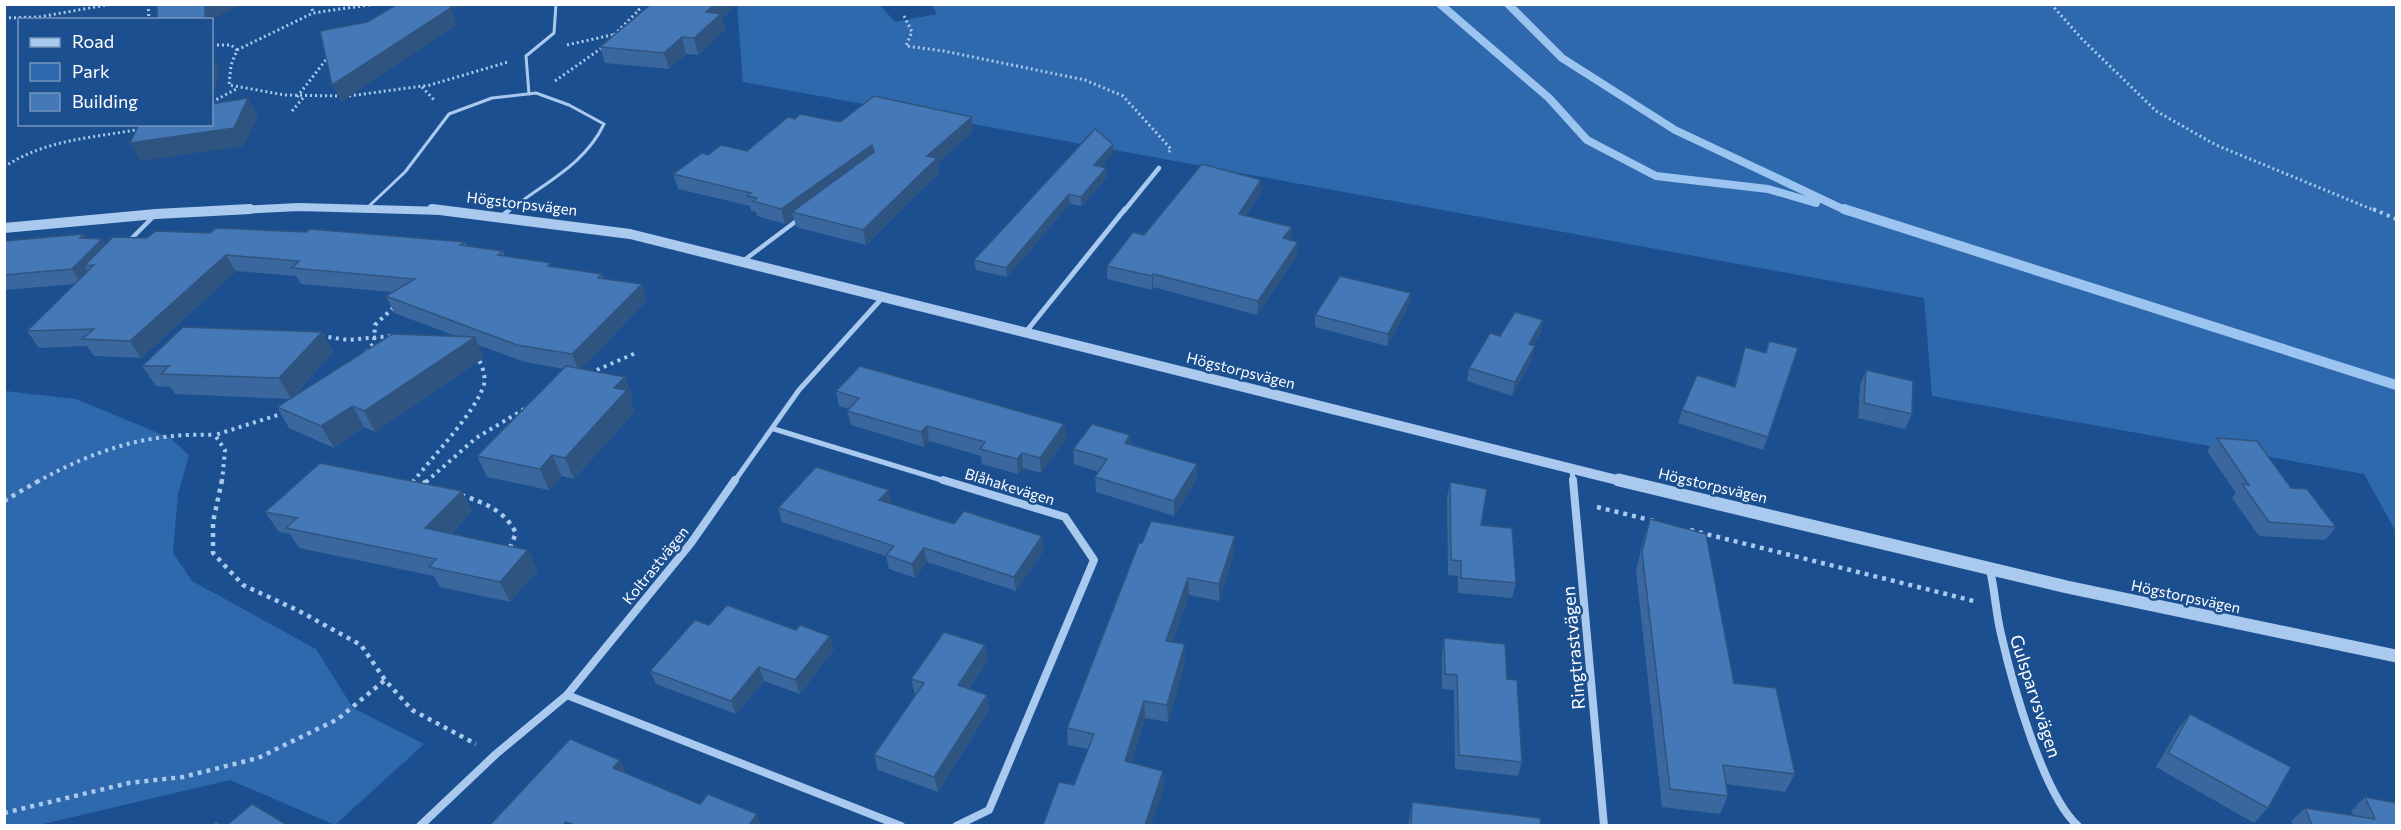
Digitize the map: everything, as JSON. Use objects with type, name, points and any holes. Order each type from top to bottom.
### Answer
[{"type":"street","points":[[1024,333],[1159,168]]},
{"type":"street","name":"Högstorpsvägen","points":[[4,228],[156,214],[299,207],[429,209],[630,234],[1572,469],[2067,587],[2397,656]]},
{"type":"street","name":"Koltrastvägen","points":[[420,825],[496,754],[567,694],[691,543],[774,429],[799,390],[884,297]]},
{"type":"street","name":"Blåhakevägen","points":[[774,429],[1065,517],[1094,560],[989,810],[956,825]]},
{"type":"street","name":"Ringtrastvägen","points":[[1572,469],[1604,825]]},
{"type":"street","name":"Gulsparvsvägen","points":[[1989,567],[1998,607],[2000,632],[2039,761],[2068,817],[2078,825]]},
{"type":"street","points":[[567,694],[901,825]]},
{"type":"lane","points":[[529,94],[526,56],[554,33],[556,4]]},
{"type":"lane","points":[[366,208],[405,172],[449,114],[492,98],[536,93],[569,105],[604,124],[599,139],[557,177],[501,217]]},
{"type":"lane","points":[[743,261],[809,212]]},
{"type":"lane","points":[[128,243],[156,214]]},
{"type":"path","points":[[4,18],[39,17],[112,4]]},
{"type":"path","points":[[311,4],[313,13]]},
{"type":"path","points":[[375,4],[313,13],[237,50],[231,65],[229,85],[260,94],[303,98],[364,95],[421,86],[486,71],[526,56],[616,34]]},
{"type":"path","points":[[536,93],[600,49],[639,10],[636,4]]},
{"type":"path","points":[[2051,4],[2082,39],[2156,111],[2216,145],[2397,219]]},
{"type":"path","points":[[904,16],[912,32],[906,46],[944,51],[1085,80],[1123,96],[1171,149],[1159,168]]},
{"type":"path","points":[[213,45],[231,45],[237,50]]},
{"type":"path","points":[[297,97],[325,61],[331,59]]},
{"type":"path","points":[[213,101],[238,88]]},
{"type":"path","points":[[292,111],[303,98]]},
{"type":"path","points":[[4,166],[27,152],[48,144],[151,127]]},
{"type":"path","points":[[360,359],[374,343],[375,325],[398,303]]},
{"type":"path","points":[[313,335],[348,340],[396,336]]},
{"type":"path","points":[[579,378],[638,352]]},
{"type":"path","points":[[432,486],[411,482],[471,408],[484,384],[484,369],[476,355]]},
{"type":"path","points":[[423,484],[454,454],[528,407]]},
{"type":"path","points":[[4,501],[69,463],[117,446],[152,436],[186,432],[215,435],[287,412]]},
{"type":"path","points":[[494,427],[503,429]]},
{"type":"path","points":[[215,435],[225,450],[222,483],[213,522],[213,553],[243,585],[299,611],[361,645],[385,680],[412,710],[496,754]]},
{"type":"path","points":[[411,490],[417,483]]},
{"type":"path","points":[[452,491],[485,503],[511,520],[516,533],[504,557]]},
{"type":"path","points":[[1576,502],[1656,522]]},
{"type":"path","points":[[1679,527],[1998,607]]},
{"type":"path","points":[[4,813],[129,783],[183,777],[258,758],[338,719],[385,680]]},
{"type":"green space","points":[[931,4],[2396,5],[2396,532],[2364,474],[1932,396],[1924,298],[743,82],[737,5],[880,5],[895,22],[937,14]]},
{"type":"green space","points":[[5,391],[76,399],[170,438],[189,455],[178,494],[173,553],[192,581],[316,649],[353,708],[424,744],[335,825],[230,780],[39,825],[5,825]]},
{"type":"building","points":[[157,4],[205,4],[205,18],[157,18]]},
{"type":"building","points":[[398,4],[449,4],[451,8],[332,85],[320,31],[367,22]]},
{"type":"building","points":[[651,4],[715,4],[706,12],[721,14],[694,38],[682,37],[664,53],[600,47]]},
{"type":"building","points":[[874,96],[972,117],[927,156],[937,158],[863,230],[792,212],[874,152],[872,145],[781,209],[753,201],[757,198],[747,196],[751,193],[673,174],[702,153],[708,155],[721,145],[747,151],[788,117],[795,119],[800,114],[840,122]]},
{"type":"building","points":[[248,98],[234,128],[130,143],[138,126],[213,126],[213,104]]},
{"type":"building","points":[[1095,129],[1113,144],[1094,165],[1106,168],[1081,197],[1069,194],[1006,268],[974,260]]},
{"type":"building","points":[[1202,164],[1261,180],[1239,214],[1292,227],[1283,238],[1298,242],[1258,301],[1153,274],[1152,276],[1107,266],[1133,232],[1144,235]]},
{"type":"building","points":[[216,228],[306,232],[310,229],[465,242],[460,245],[503,251],[498,255],[551,263],[548,266],[602,274],[598,278],[642,284],[572,354],[517,345],[386,296],[415,279],[292,268],[299,261],[226,255],[130,341],[82,339],[94,329],[27,331],[94,265],[84,266],[113,237],[146,238],[156,231],[210,233]]},
{"type":"building","points":[[83,234],[80,238],[102,239],[72,269],[4,275],[4,241]]},
{"type":"building","points":[[1340,276],[1411,293],[1388,334],[1315,315]]},
{"type":"building","points":[[1515,312],[1543,320],[1529,344],[1535,346],[1515,382],[1469,368],[1490,333],[1500,336]]},
{"type":"building","points":[[183,327],[322,332],[279,378],[161,374],[169,366],[142,366]]},
{"type":"building","points":[[392,334],[475,337],[364,411],[353,406],[321,426],[277,407]]},
{"type":"building","points":[[1769,341],[1798,348],[1768,437],[1682,410],[1697,375],[1735,387],[1745,347],[1766,353]]},
{"type":"building","points":[[566,366],[625,377],[614,388],[627,390],[565,458],[552,455],[540,469],[477,456]]},
{"type":"building","points":[[860,366],[1064,424],[1040,458],[1022,453],[1017,459],[980,449],[985,442],[927,426],[921,432],[847,411],[859,398],[836,391]]},
{"type":"building","points":[[1866,370],[1913,381],[1912,414],[1864,403]]},
{"type":"building","points":[[1092,424],[1130,435],[1125,443],[1197,464],[1174,501],[1095,477],[1107,459],[1073,449]]},
{"type":"building","points":[[2217,438],[2257,441],[2291,488],[2307,489],[2336,527],[2269,522],[2242,484],[2249,485]]},
{"type":"building","points":[[320,463],[462,491],[425,528],[528,550],[500,582],[429,567],[436,559],[286,528],[297,518],[265,512]]},
{"type":"building","points":[[816,467],[889,490],[879,500],[954,524],[964,511],[1042,536],[1014,577],[924,548],[912,564],[886,555],[894,546],[778,508]]},
{"type":"building","points":[[1450,482],[1487,489],[1481,525],[1512,528],[1516,583],[1461,578],[1461,561],[1451,560]]},
{"type":"building","points":[[1650,519],[1706,534],[1734,683],[1776,688],[1795,774],[1723,765],[1728,796],[1670,789],[1642,552]]},
{"type":"building","points":[[1151,521],[1235,536],[1219,584],[1188,578],[1166,641],[1185,644],[1167,705],[1144,701],[1125,761],[1163,771],[1145,825],[1043,825],[1059,782],[1074,785],[1094,734],[1067,728],[1139,543],[1142,543]]},
{"type":"building","points":[[727,605],[796,630],[800,625],[830,636],[795,680],[759,667],[731,701],[650,671],[695,620],[709,625]]},
{"type":"building","points":[[944,632],[985,645],[958,685],[987,695],[934,777],[874,755],[924,683],[911,679]]},
{"type":"building","points":[[1444,638],[1505,644],[1507,679],[1517,680],[1522,762],[1459,755],[1457,675],[1445,674]]},
{"type":"building","points":[[2190,714],[2291,767],[2268,808],[2168,753]]},
{"type":"building","points":[[570,739],[620,760],[613,768],[700,804],[708,794],[757,814],[749,825],[575,825],[566,822],[563,825],[490,825]]},
{"type":"building","points":[[2365,797],[2397,803],[2397,825],[2312,825],[2305,808],[2375,819]]},
{"type":"building","points":[[1412,802],[1540,818],[1541,825],[1411,825]]},
{"type":"building","points":[[252,804],[287,825],[227,825]]},
{"type":"waterway","points":[[1440,4],[1549,98],[1587,140],[1656,176],[1768,189],[1816,203]]},
{"type":"waterway","points":[[1508,4],[1562,58],[1675,130],[1847,211]]},
{"type":"waterway","points":[[1844,209],[2396,385]]}]
